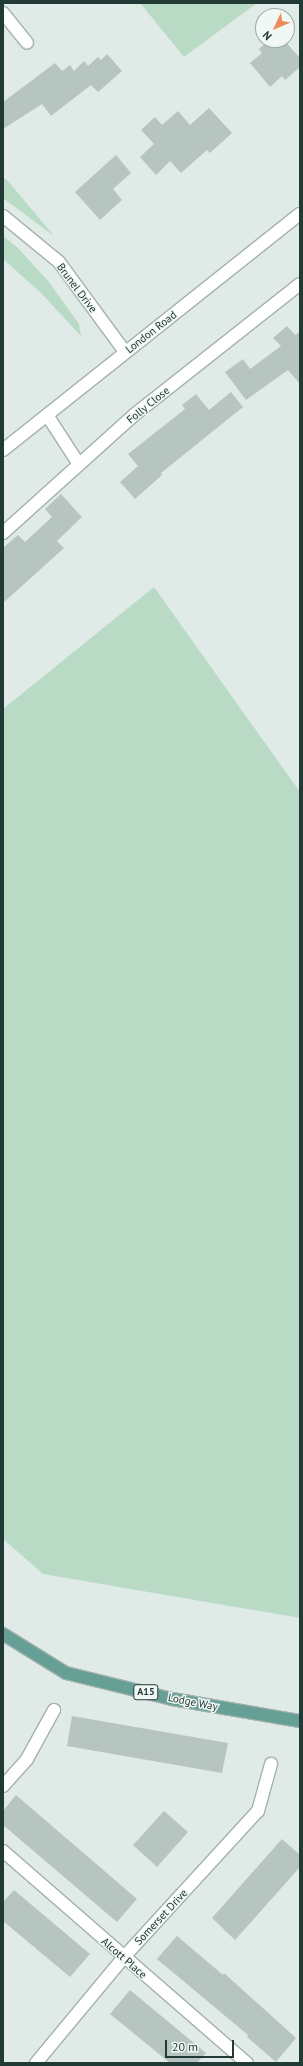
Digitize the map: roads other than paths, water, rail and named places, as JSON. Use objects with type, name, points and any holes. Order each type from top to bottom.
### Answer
[{"type":"main road","name":"Lodge Way","points":[[3,1634],[66,1673],[172,1699],[300,1721]]},
{"type":"street","points":[[3,13],[26,43]]},
{"type":"street","name":"London Road","points":[[3,450],[300,214]]},
{"type":"street","name":"Brunel Drive","points":[[3,216],[59,262],[125,352]]},
{"type":"street","name":"Folly Close","points":[[3,533],[78,463],[300,284]]},
{"type":"street","points":[[47,415],[78,463]]},
{"type":"street","points":[[3,1786],[27,1759],[54,1710]]},
{"type":"street","name":"Somerset Drive","points":[[36,2063],[124,1957],[258,1811],[271,1764]]},
{"type":"street","name":"Alcott Place","points":[[3,1851],[247,2063]]}]
